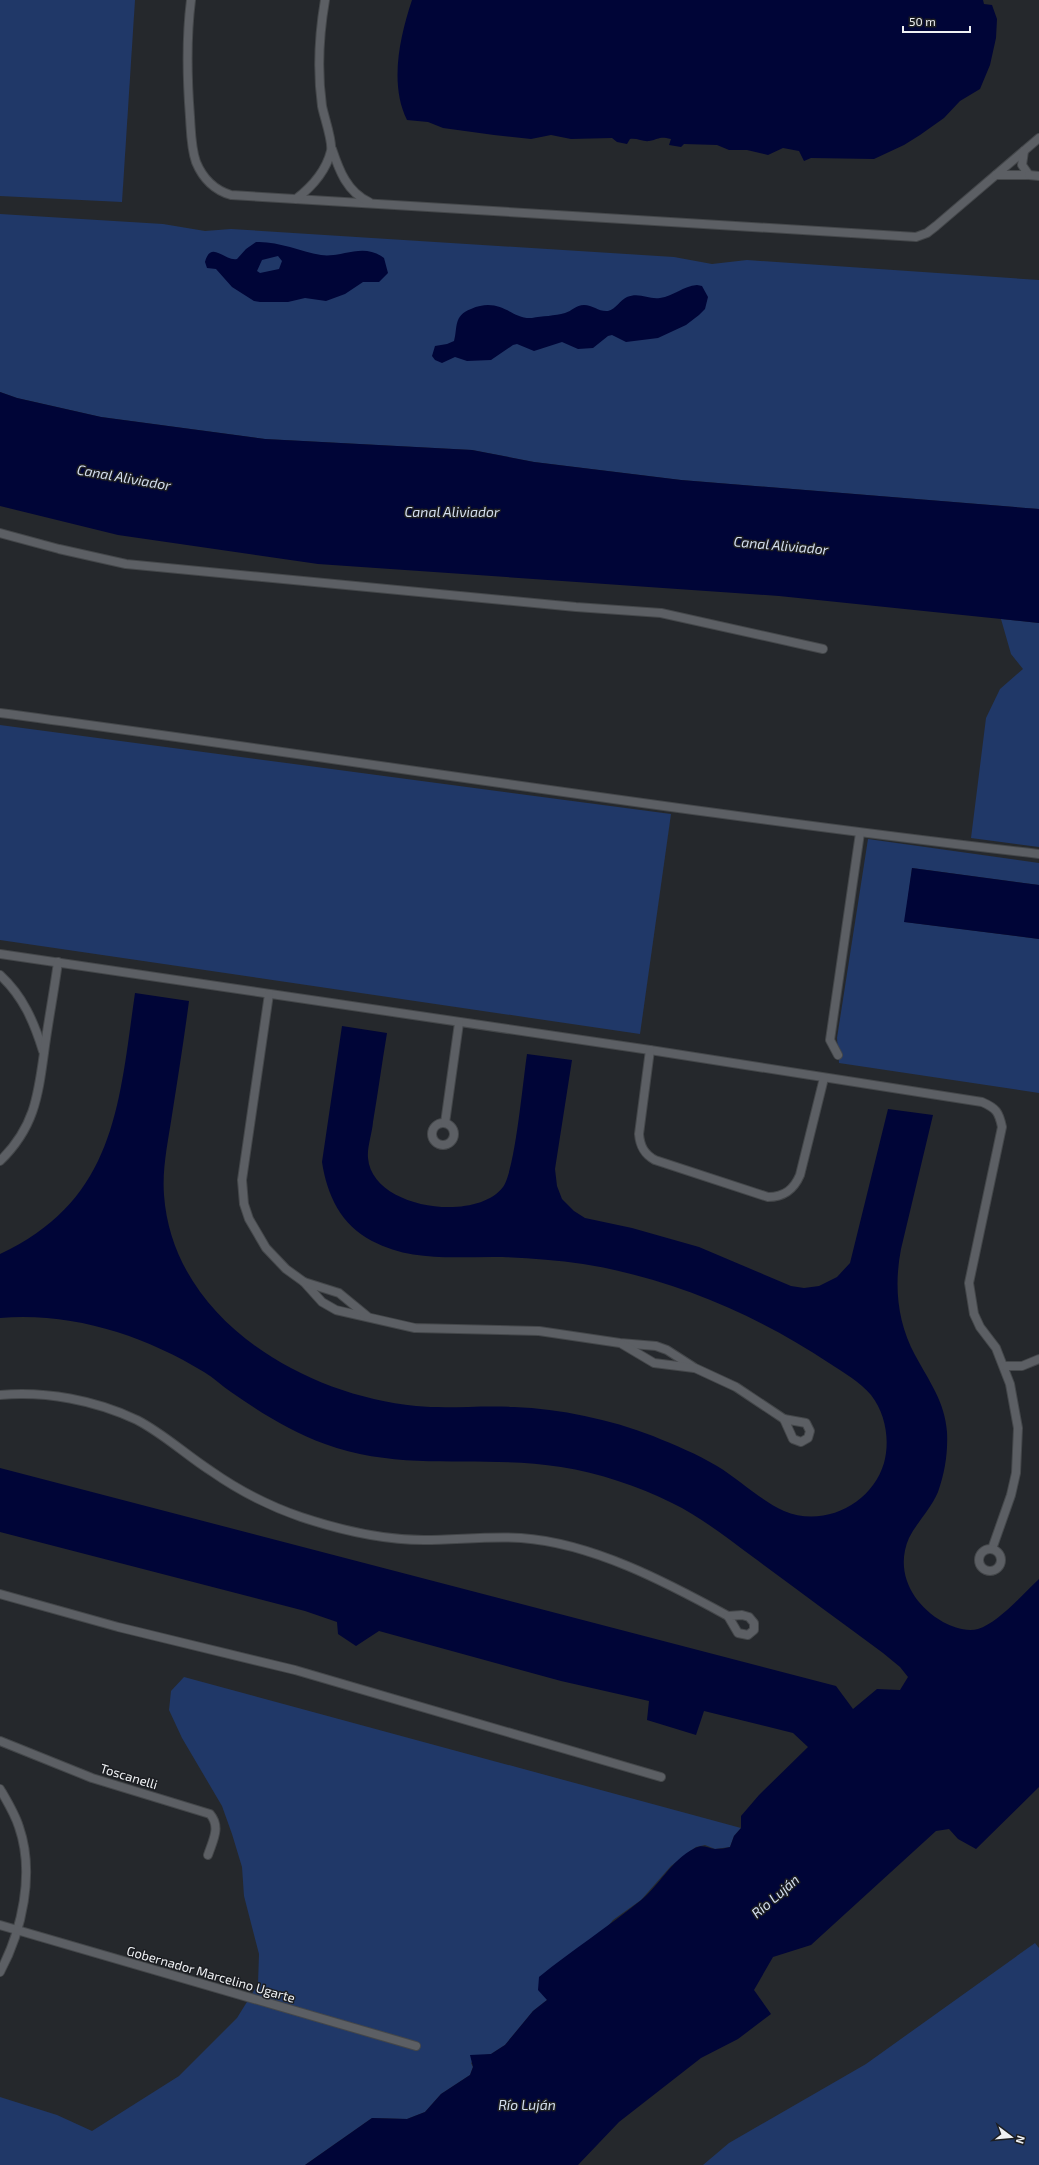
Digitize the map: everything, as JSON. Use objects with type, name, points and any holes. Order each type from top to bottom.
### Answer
[{"type":"street","points":[[191,0],[187,43],[187,69],[193,149],[196,163],[211,185],[220,192],[245,197],[916,236],[927,233],[936,226],[1039,138]]},
{"type":"street","points":[[325,0],[319,50],[319,75],[322,106],[332,149],[338,168],[351,188],[363,199],[374,204]]},
{"type":"street","points":[[296,199],[308,190],[321,175],[332,149]]},
{"type":"street","points":[[1024,151],[1022,165],[1029,175]]},
{"type":"street","points":[[996,175],[1039,176]]},
{"type":"street","points":[[0,533],[59,549],[126,564],[576,607],[661,613],[823,649]]},
{"type":"street","points":[[0,713],[684,807],[860,833],[1039,854]]},
{"type":"street","points":[[838,1055],[830,1040],[860,833]]},
{"type":"street","points":[[0,954],[650,1050],[982,1102],[993,1106],[999,1113],[1002,1127],[969,1283],[970,1299],[977,1320],[996,1348],[1004,1366],[1015,1405],[1018,1428],[1018,1448],[1011,1495],[992,1549]]},
{"type":"street","points":[[0,1161],[12,1150],[22,1135],[35,1107],[58,962]]},
{"type":"street","points":[[0,975],[18,994],[28,1010],[44,1054]]},
{"type":"street","points":[[269,994],[244,1166],[242,1193],[249,1219],[266,1248],[286,1269],[304,1282],[314,1294],[328,1306],[343,1312],[367,1316],[415,1328],[539,1331],[620,1343],[656,1346],[667,1350],[695,1368],[736,1387],[784,1419]]},
{"type":"street","points":[[445,1123],[459,1023]]},
{"type":"street","points":[[650,1050],[639,1134],[640,1143],[646,1154],[655,1160],[768,1197],[783,1195],[796,1185],[800,1175],[824,1078]]},
{"type":"street","points":[[304,1282],[340,1293],[367,1316]]},
{"type":"street","points":[[620,1343],[654,1363],[695,1368]]},
{"type":"street","points":[[1004,1366],[1022,1366],[1039,1359]]},
{"type":"street","points":[[0,1395],[27,1394],[58,1396],[76,1399],[114,1411],[147,1426],[209,1470],[244,1492],[307,1519],[354,1531],[403,1539],[509,1538],[560,1544],[614,1560],[728,1616]]},
{"type":"street","points":[[0,1594],[118,1627],[295,1670],[661,1777]]},
{"type":"street","name":"Toscanelli","points":[[0,1741],[92,1778],[210,1814],[215,1820],[217,1830],[208,1855]]},
{"type":"street","points":[[0,1789],[19,1827],[25,1856],[24,1893],[18,1930],[0,1972]]},
{"type":"street","name":"Gobernador Marcelino Ugarte","points":[[0,1925],[416,2046]]},
{"type":"shaded area","points":[[0,0],[135,0],[122,202],[0,196]]},
{"type":"shaded area","points":[[0,214],[163,224],[205,231],[231,229],[674,257],[712,264],[747,260],[1039,280],[1039,509],[681,480],[534,462],[472,450],[265,439],[101,417],[17,398],[0,392]]},
{"type":"shaded area","points":[[1001,619],[1039,623],[1039,847],[971,838],[986,718],[1000,689],[1023,669],[1011,654]]},
{"type":"shaded area","points":[[0,725],[671,814],[640,1034],[0,940]]},
{"type":"shaded area","points":[[868,839],[1039,863],[1039,885],[912,868],[905,922],[1039,939],[1039,1093],[839,1063],[837,1038]]},
{"type":"shaded area","points":[[184,1677],[741,1828],[734,1836],[730,1847],[715,1849],[705,1845],[696,1847],[671,1866],[641,1900],[613,1920],[547,2000],[533,2011],[505,2045],[491,2054],[479,2056],[471,2063],[473,2067],[470,2075],[441,2094],[425,2112],[407,2119],[372,2118],[305,2165],[0,2165],[0,2097],[57,2115],[92,2131],[179,2076],[237,2018],[258,1984],[259,1954],[244,1896],[242,1867],[232,1834],[222,1806],[182,1738],[169,1710],[171,1691]]},
{"type":"shaded area","points":[[1035,1943],[1039,1948],[1039,2165],[703,2165],[729,2143],[866,2064]]},
{"type":"water","points":[[412,0],[983,0],[984,4],[992,5],[997,19],[996,38],[990,65],[980,89],[960,101],[944,118],[904,145],[874,159],[811,158],[804,161],[799,151],[783,148],[768,155],[747,150],[729,150],[717,145],[684,144],[681,147],[669,145],[671,139],[664,138],[647,141],[630,139],[627,144],[617,142],[612,138],[571,139],[551,135],[531,139],[443,128],[428,122],[407,120],[398,91],[398,60],[400,44]]},
{"type":"water","points":[[256,242],[264,242],[321,255],[368,251],[376,253],[384,258],[388,273],[379,282],[363,282],[345,294],[326,301],[305,298],[288,302],[254,301],[232,287],[216,269],[207,268],[205,262],[211,252],[219,253],[228,258],[237,259],[246,249]],"holes":[[[278,256],[282,261],[279,269],[260,273],[257,271],[262,260]]]},
{"type":"water","points":[[697,285],[702,286],[708,297],[705,309],[686,325],[658,338],[626,342],[612,335],[608,336],[593,348],[578,349],[562,342],[534,351],[517,344],[513,345],[491,360],[467,361],[455,357],[442,363],[435,360],[432,356],[435,346],[454,341],[457,322],[461,315],[471,309],[481,306],[490,305],[498,307],[525,318],[561,314],[584,305],[608,311],[627,297],[636,295],[660,298],[687,287]]},
{"type":"water","name":"Canal Aliviador","points":[[0,392],[17,398],[101,417],[265,439],[472,450],[534,462],[681,480],[1039,509],[1039,623],[779,596],[318,564],[118,535],[0,506]]},
{"type":"water","points":[[912,868],[1039,885],[1039,939],[904,922]]},
{"type":"water","name":"Río Luján","points":[[135,993],[189,1001],[166,1155],[164,1195],[173,1239],[191,1279],[218,1313],[251,1343],[289,1367],[330,1386],[373,1399],[428,1407],[502,1407],[549,1410],[585,1416],[636,1430],[678,1446],[702,1458],[717,1466],[758,1496],[784,1511],[799,1516],[830,1514],[844,1509],[858,1501],[878,1478],[886,1455],[887,1446],[885,1428],[876,1402],[867,1390],[840,1370],[801,1345],[772,1329],[711,1300],[648,1278],[616,1270],[553,1260],[503,1257],[436,1257],[404,1253],[372,1241],[361,1234],[352,1227],[337,1208],[324,1174],[322,1162],[342,1026],[387,1033],[368,1158],[374,1175],[387,1189],[405,1199],[427,1205],[449,1207],[471,1205],[490,1198],[503,1187],[511,1163],[515,1145],[527,1054],[572,1060],[555,1169],[557,1186],[562,1199],[574,1211],[585,1218],[632,1228],[699,1247],[791,1286],[804,1288],[819,1286],[837,1277],[850,1263],[888,1109],[933,1115],[901,1249],[898,1290],[904,1330],[915,1355],[940,1401],[946,1421],[947,1447],[944,1470],[938,1492],[932,1504],[909,1538],[905,1551],[905,1575],[915,1597],[932,1615],[951,1626],[969,1630],[978,1629],[994,1621],[1039,1579],[1039,1787],[976,1849],[958,1839],[949,1829],[936,1831],[811,1945],[773,1957],[754,1990],[771,2014],[738,2039],[701,2058],[619,2122],[578,2165],[305,2165],[372,2118],[407,2119],[425,2112],[441,2094],[470,2075],[473,2067],[470,2055],[491,2054],[505,2045],[533,2011],[547,2000],[538,1990],[539,1977],[640,1901],[686,1853],[700,1846],[715,1849],[730,1847],[734,1836],[741,1828],[741,1816],[759,1795],[808,1747],[793,1733],[704,1711],[696,1735],[647,1720],[649,1701],[561,1681],[379,1631],[356,1646],[338,1634],[337,1622],[305,1611],[0,1532],[0,1468],[836,1686],[853,1709],[877,1689],[900,1690],[908,1677],[900,1667],[883,1653],[714,1528],[683,1509],[646,1491],[604,1477],[561,1467],[531,1463],[413,1461],[355,1453],[325,1444],[288,1428],[228,1390],[204,1372],[157,1347],[132,1337],[80,1323],[54,1319],[27,1317],[0,1318],[0,1254],[38,1232],[68,1206],[89,1177],[105,1145],[116,1110]]}]
